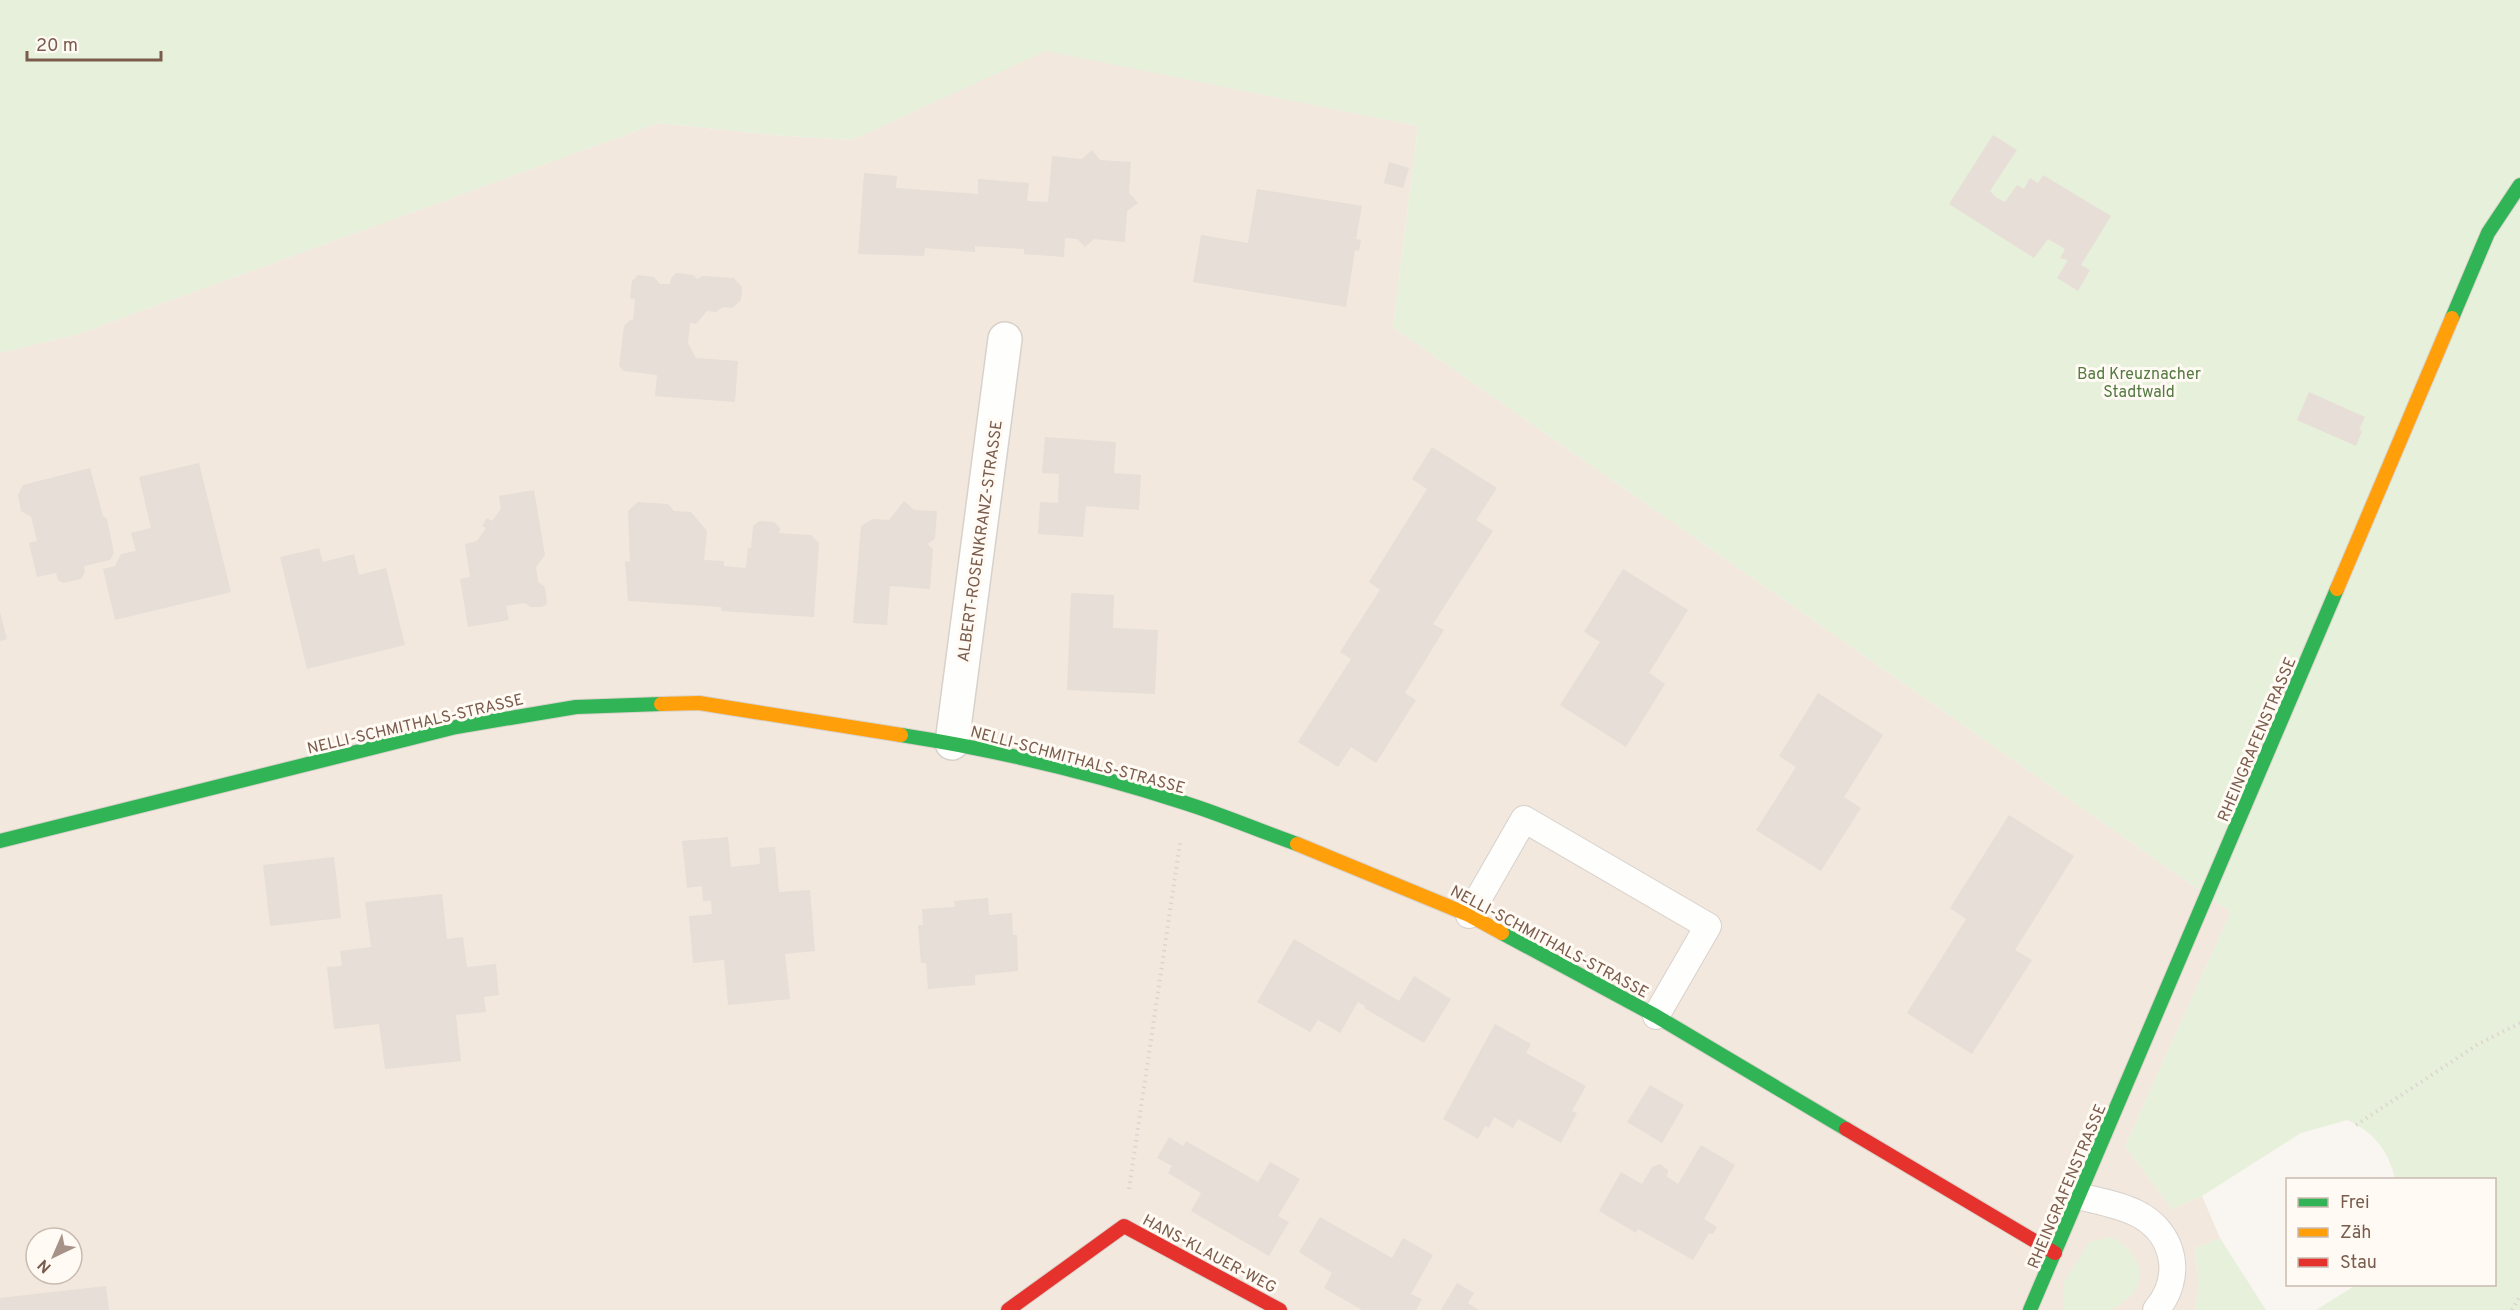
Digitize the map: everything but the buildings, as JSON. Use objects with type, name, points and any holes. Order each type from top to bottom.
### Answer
[{"type":"street","name":"RHEINGRAFENSTRASSE","points":[[2030,1310],[2488,233],[2520,185]]},
{"type":"street","name":"ALBERT-ROSENKRANZ-STRASSE","points":[[952,743],[1005,339]]},
{"type":"street","name":"NELLI-SCHMITHALS-STRASSE","points":[[0,841],[456,727],[576,707],[699,703],[952,743],[1070,770],[1185,803],[1326,855],[1469,915],[1656,1016],[2055,1253]]},
{"type":"street","name":"HANS-KLAUER-WEG","points":[[1008,1310],[1124,1226],[1280,1310]]},
{"type":"lane","points":[[1469,915],[1524,819],[1708,926],[1656,1016]]},
{"type":"lane","points":[[2078,1196],[2136,1213],[2151,1223],[2163,1238],[2172,1258],[2173,1276],[2156,1310]]},
{"type":"path","points":[[1124,1226],[1185,803]]},
{"type":"path","points":[[2356,1125],[2477,1045],[2520,1023]]},
{"type":"path","points":[[2512,1310],[2520,1296]]},
{"type":"shaded area","points":[[1046,50],[1418,126],[1393,327],[2231,912],[2125,1146],[2172,1209],[2202,1196],[2220,1238],[2195,1248],[2199,1282],[2195,1310],[0,1310],[0,353],[78,334],[658,123],[773,135],[852,140]]},
{"type":"green space","name":"Bad Kreuznacher Stadtwald","points":[[0,0],[2520,0],[2520,1310],[2316,1310],[2354,1286],[2496,1286],[2496,1178],[2395,1178],[2389,1160],[2379,1144],[2365,1130],[2347,1120],[2301,1133],[2202,1196],[2172,1209],[2125,1146],[2231,912],[1393,327],[1418,126],[1046,51],[852,140],[773,135],[658,123],[78,334],[0,353]]},
{"type":"green space","points":[[2110,1237],[2127,1248],[2138,1264],[2139,1282],[2135,1291],[2111,1310],[2063,1310],[2063,1284],[2089,1242]]},
{"type":"green space","points":[[2220,1238],[2266,1310],[2195,1310],[2199,1282],[2195,1248]]},
{"type":"traffic: fast","points":[[2452,318],[2488,233],[2520,185]]},
{"type":"traffic: fast","points":[[2030,1310],[2337,589]]},
{"type":"traffic: fast","points":[[0,841],[456,727],[576,707],[661,704]]},
{"type":"traffic: fast","points":[[901,735],[1009,755],[1115,782],[1199,808],[1297,844]]},
{"type":"traffic: fast","points":[[1502,933],[1656,1016],[1846,1129]]},
{"type":"traffic: slow","points":[[2337,589],[2452,318]]},
{"type":"traffic: slow","points":[[661,704],[699,703],[901,735]]},
{"type":"traffic: slow","points":[[1297,844],[1469,915],[1502,933]]},
{"type":"traffic: jam","points":[[1846,1129],[2055,1253]]},
{"type":"traffic: jam","points":[[1008,1310],[1124,1226],[1280,1310]]}]
